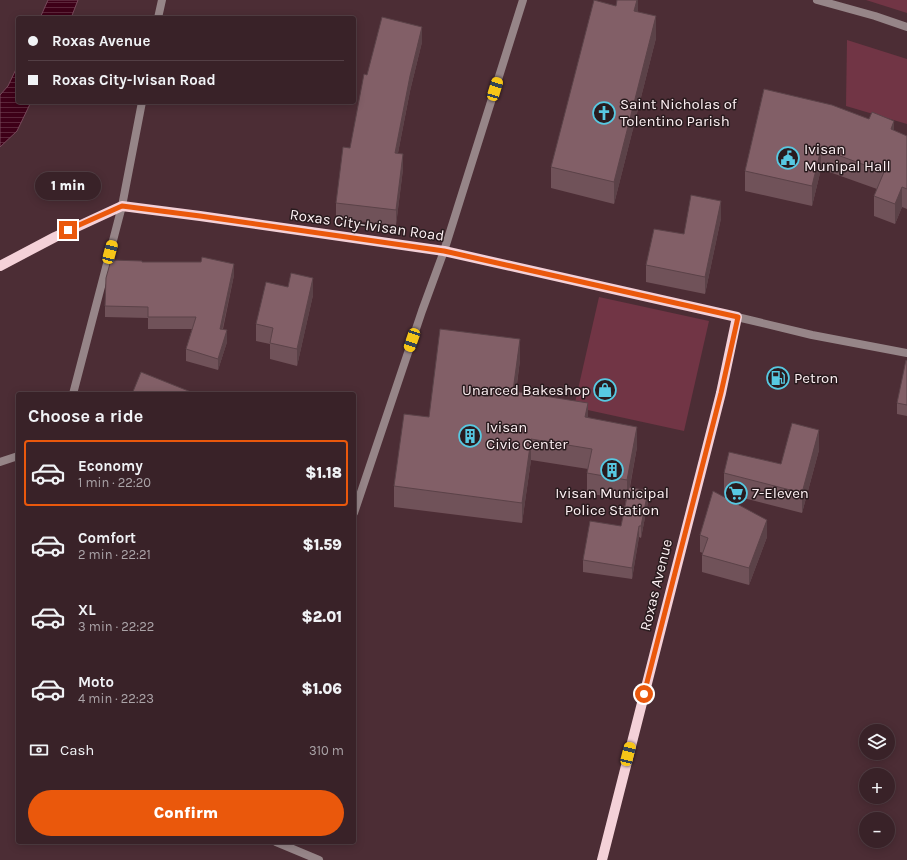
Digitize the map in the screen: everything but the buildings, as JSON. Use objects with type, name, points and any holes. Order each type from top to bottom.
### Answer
[{"type":"main road","name":"Roxas City-Ivisan Road","points":[[122,206],[444,251],[738,317]]},
{"type":"main road","points":[[0,266],[55,237],[122,206]]},
{"type":"main road","name":"Roxas Avenue","points":[[602,860],[721,393],[738,317]]},
{"type":"street","points":[[158,16],[162,0]]},
{"type":"street","points":[[356,507],[422,311],[444,251],[523,0]]},
{"type":"street","points":[[817,0],[875,16],[907,27]]},
{"type":"street","points":[[74,392],[122,206],[142,104]]},
{"type":"street","points":[[738,317],[812,335],[907,353]]},
{"type":"street","points":[[0,462],[16,457]]},
{"type":"street","points":[[281,844],[319,860]]},
{"type":"shaded area","points":[[48,0],[78,0],[72,16],[41,16]]},
{"type":"shaded area","points":[[866,0],[907,0],[907,13]]},
{"type":"shaded area","points":[[847,40],[907,59],[907,124],[846,106]]},
{"type":"shaded area","points":[[16,69],[16,104],[30,104],[17,131],[0,147],[0,95],[8,86]]},
{"type":"shaded area","points":[[599,297],[709,321],[684,431],[574,407]]},
{"type":"place","name":"Saint Nicholas of Tolentino Parish","points":[[604,113]]},
{"type":"place","name":"Ivisan Munipal Hall","points":[[788,158]]},
{"type":"place","name":"Petron","points":[[778,378]]},
{"type":"place","name":"Unarced Bakeshop","points":[[605,390]]},
{"type":"place","name":"Ivisan Civic Center","points":[[470,436]]},
{"type":"place","name":"Ivisan Municipal Police Station","points":[[612,470]]},
{"type":"place","name":"7-Eleven","points":[[736,493]]},
{"type":"route","points":[[68,230],[122,206],[200,216],[444,251],[738,317],[721,393],[644,694]]}]
